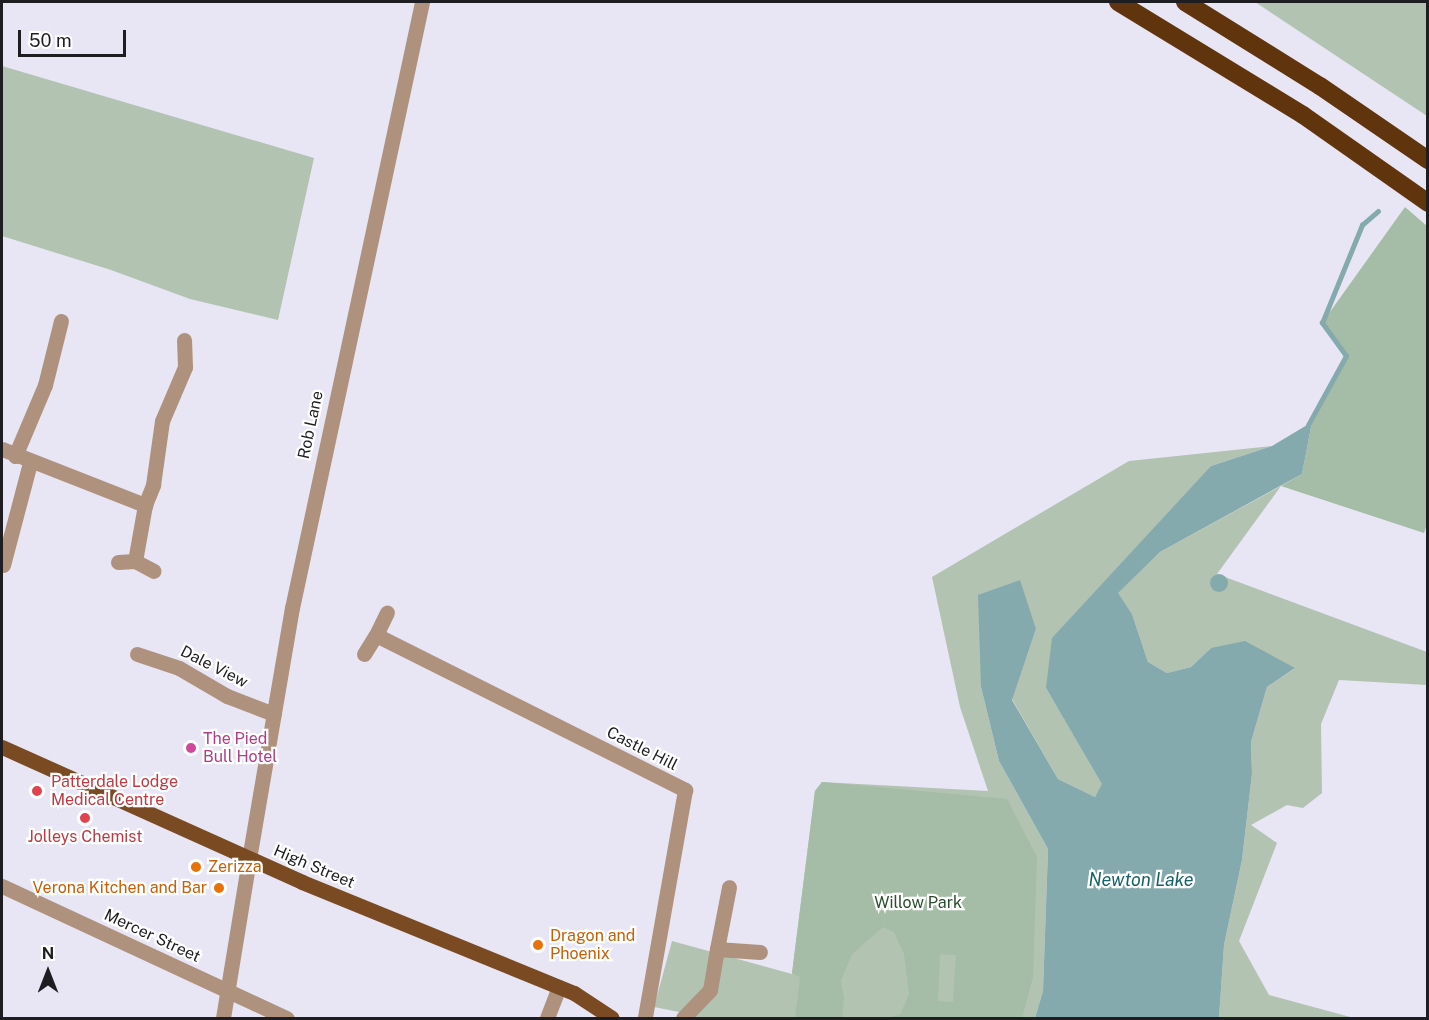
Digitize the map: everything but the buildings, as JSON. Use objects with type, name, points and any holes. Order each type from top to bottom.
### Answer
[{"type":"highway","points":[[1118,2],[1303,115],[1428,202]]},
{"type":"highway","points":[[1185,2],[1320,86],[1428,160]]},
{"type":"main road","name":"High Street","points":[[2,747],[249,859],[559,987],[612,1018]]},
{"type":"street","name":"Rob Lane","points":[[223,1018],[274,714],[379,186],[422,2]]},
{"type":"street","points":[[62,320],[45,385],[8,452],[30,463],[145,505]]},
{"type":"street","points":[[135,561],[145,505],[153,485],[162,421],[185,367],[184,340]]},
{"type":"street","points":[[2,570],[30,463]]},
{"type":"street","points":[[118,562],[135,561],[154,571]]},
{"type":"street","points":[[364,654],[387,612]]},
{"type":"street","name":"Castle Hill","points":[[376,635],[685,790],[645,1018]]},
{"type":"street","name":"Dale View","points":[[137,654],[179,668],[227,696],[274,714]]},
{"type":"street","name":"Mercer Street","points":[[2,886],[287,1018]]},
{"type":"street","points":[[683,1018],[710,990],[729,886]]},
{"type":"street","points":[[717,949],[760,952]]},
{"type":"street","points":[[548,1018],[559,987]]},
{"type":"green space","points":[[1255,2],[1427,2],[1427,116]]},
{"type":"green space","points":[[2,66],[314,158],[278,320],[190,299],[111,270],[2,236]]},
{"type":"green space","points":[[1405,207],[1427,226],[1428,522],[1424,533],[1281,486],[1302,474],[1312,422],[1346,357],[1322,323]]},
{"type":"green space","name":"Willow Park","points":[[1272,446],[1211,466],[1046,688],[1103,784],[1095,797],[1058,779],[1012,699],[1036,629],[981,687],[999,761],[1048,849],[1043,991],[1035,1018],[689,1018],[689,1014],[654,1007],[672,941],[792,974],[815,791],[822,782],[988,791],[960,707],[932,577],[1129,461]]},
{"type":"green space","points":[[1281,486],[1217,574],[1427,652],[1427,685],[1339,680],[1321,724],[1322,793],[1303,808],[1287,805],[1251,825],[1277,843],[1239,941],[1269,995],[1354,1018],[1219,1018],[1224,945],[1242,860],[1252,774],[1251,742],[1267,687],[1294,669],[1211,648],[1191,667],[1167,673],[1148,662],[1132,614],[1117,593],[1160,552]]},
{"type":"green space","points":[[822,782],[1007,799],[1037,857],[1033,977],[1022,1018],[884,1018],[900,1015],[909,994],[904,954],[894,932],[883,927],[852,954],[841,980],[844,998],[842,1018],[795,1018],[800,977],[792,973],[815,791]],"holes":[[[940,954],[956,955],[953,1002],[938,1001]]]},
{"type":"water","name":"Newton Lake","points":[[1312,422],[1302,474],[1160,552],[1118,593],[1132,614],[1148,662],[1167,673],[1191,667],[1211,648],[1245,641],[1295,668],[1267,687],[1251,742],[1252,774],[1242,860],[1224,945],[1219,1018],[1035,1018],[1043,991],[1048,849],[999,761],[981,687],[978,595],[1020,580],[1036,629],[1012,700],[1058,779],[1095,797],[1102,784],[1046,688],[1052,638],[1211,466],[1272,446]]},
{"type":"water","points":[[1219,574],[1225,577],[1228,583],[1225,589],[1219,592],[1213,589],[1210,583],[1213,577]]},
{"type":"waterway","points":[[1308,425],[1346,356],[1322,323],[1362,225],[1378,211]]},
{"type":"place","name":"The Pied Bull Hotel","points":[[191,748]]},
{"type":"place","name":"Patterdale Lodge Medical Centre","points":[[37,791]]},
{"type":"place","name":"Jolleys Chemist","points":[[85,818]]},
{"type":"place","name":"Zerizza","points":[[196,867]]},
{"type":"place","name":"Verona Kitchen and Bar","points":[[219,888]]},
{"type":"place","name":"Dragon and Phoenix","points":[[538,945]]}]
